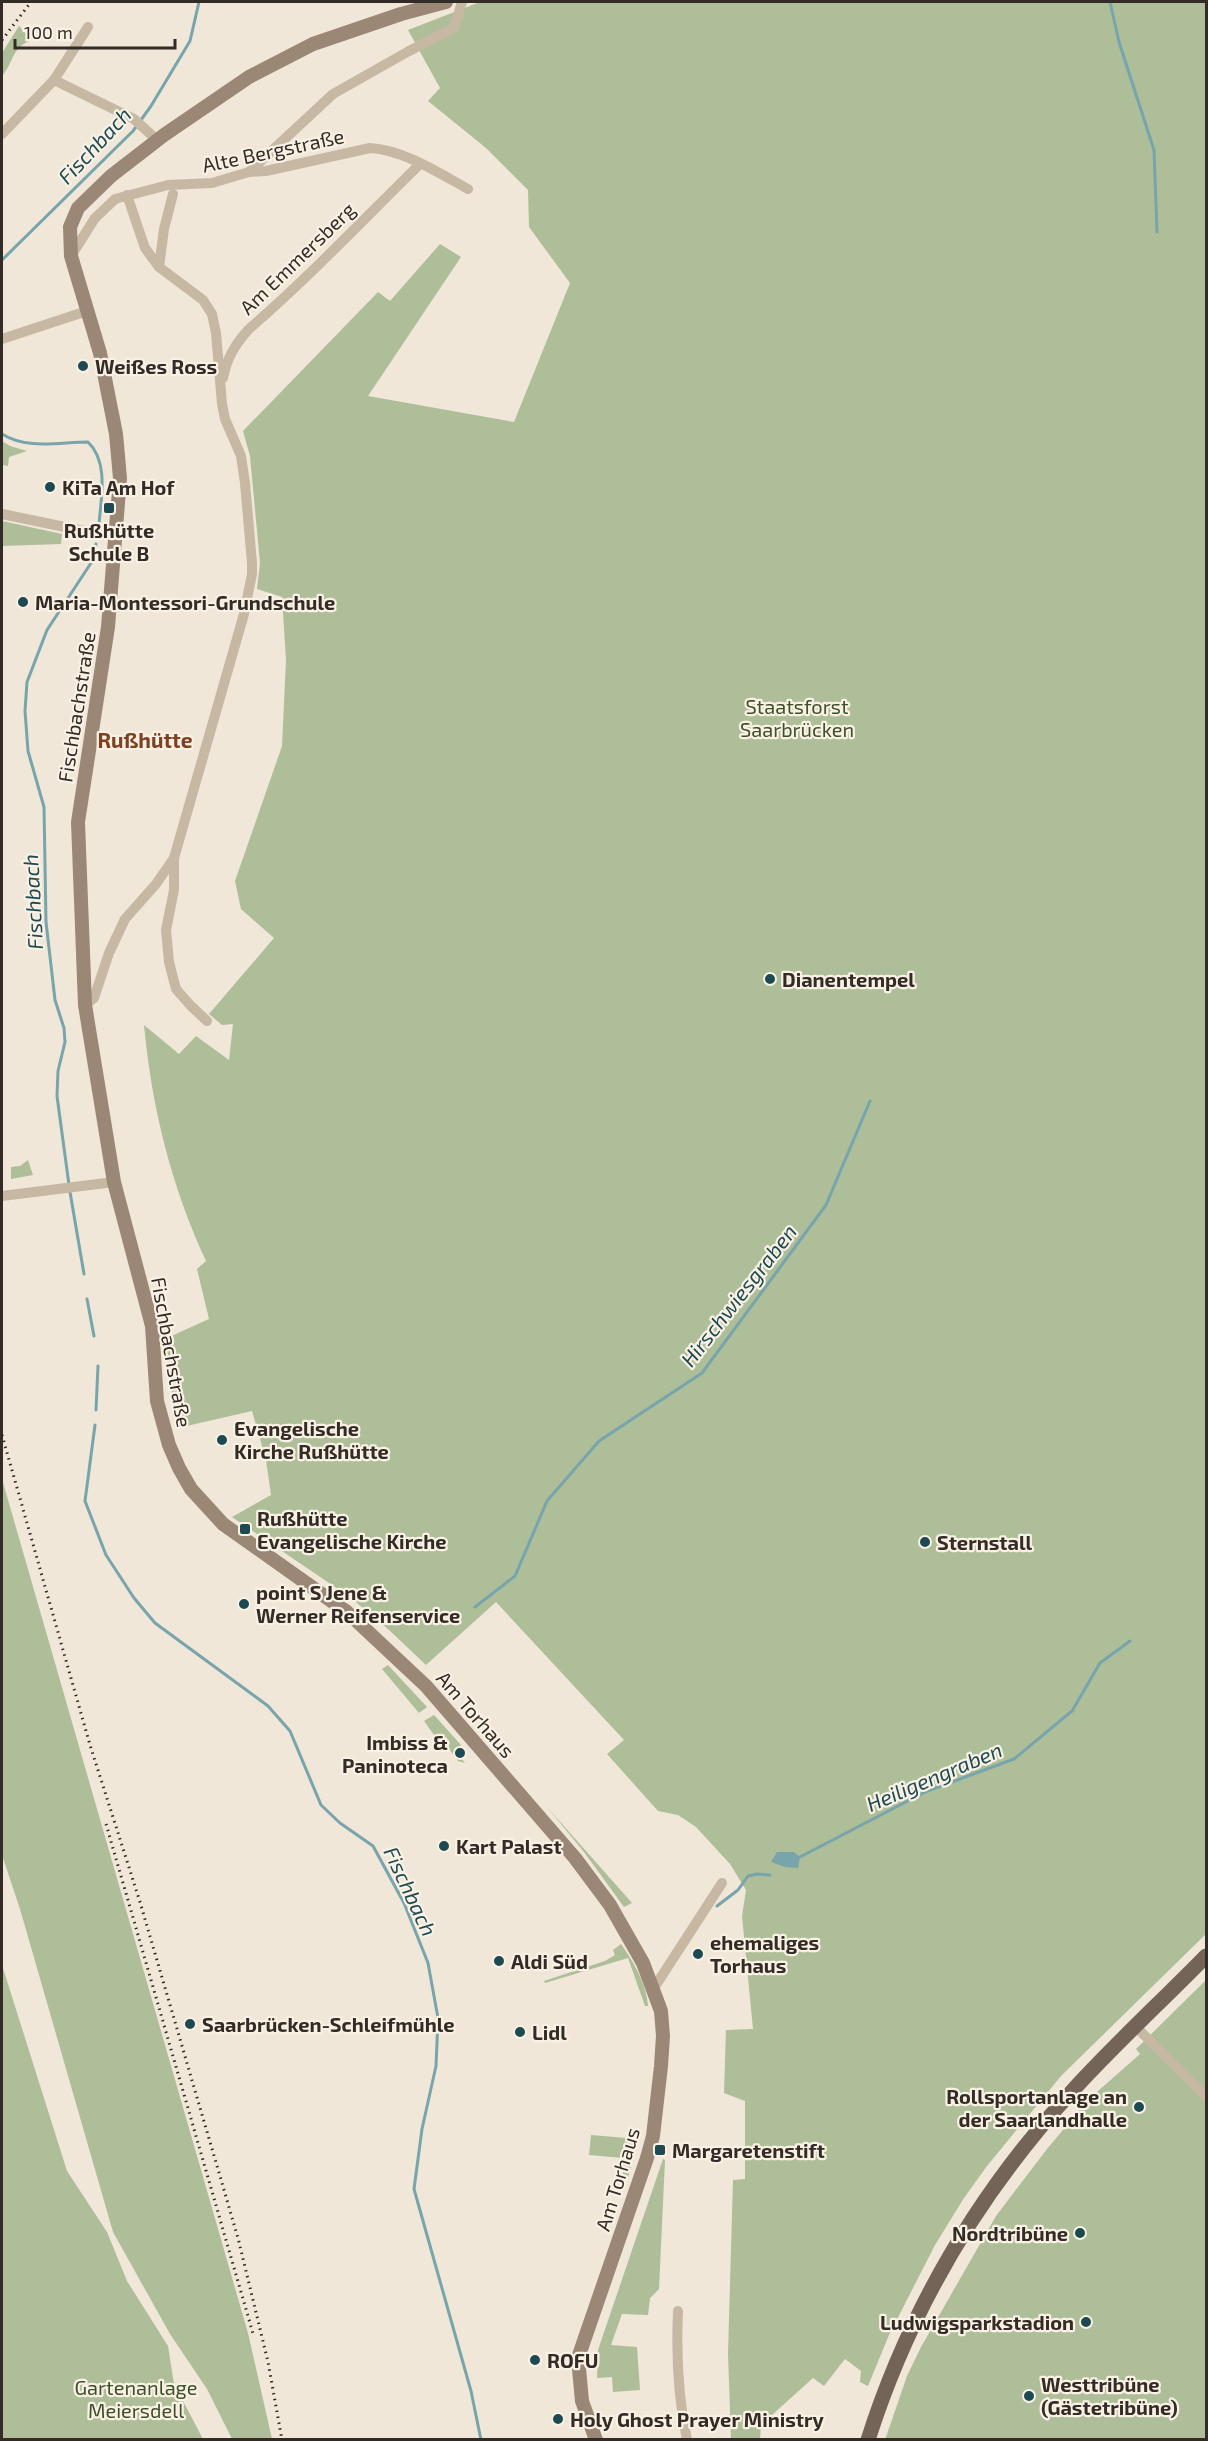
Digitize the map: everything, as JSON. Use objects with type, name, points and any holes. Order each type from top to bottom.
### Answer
[{"type":"main road","points":[[157,140],[213,100],[285,57],[313,44],[425,4],[446,2]]},
{"type":"main road","name":"Fischbachstraße","points":[[157,140],[111,176],[78,208],[70,227],[70,256],[99,353],[117,443],[120,478],[110,534],[108,627],[78,822],[85,1005],[114,1182],[152,1326],[155,1388],[169,1445],[191,1489],[215,1516]]},
{"type":"main road","name":"Am Torhaus","points":[[215,1516],[347,1612],[426,1686],[575,1858],[610,1905],[637,1951],[654,1988],[661,2011],[663,2036],[653,2136],[580,2346],[578,2358],[578,2378],[587,2417],[596,2439]]},
{"type":"main road","points":[[868,2439],[885,2389],[919,2313],[945,2263],[980,2207],[1031,2139],[1067,2097],[1206,1956]]},
{"type":"street","points":[[249,172],[333,94],[454,28],[462,2]]},
{"type":"street","points":[[2,134],[54,80],[88,27]]},
{"type":"street","points":[[54,80],[139,122],[157,140]]},
{"type":"street","name":"Alte Bergstraße","points":[[70,256],[103,208],[115,199],[168,185],[212,183],[249,172],[266,171],[370,148],[383,149],[420,164],[468,189]]},
{"type":"street","name":"Am Emmersberg","points":[[221,390],[225,366],[234,345],[241,337],[354,232],[420,164]]},
{"type":"street","points":[[159,267],[164,229],[173,194]]},
{"type":"street","name":"Am Emmersberg","points":[[127,195],[146,248],[159,267],[209,306],[216,333],[225,419],[236,443],[244,474],[252,574],[239,632],[174,858],[174,890],[166,930],[169,962],[176,988],[207,1021]]},
{"type":"street","points":[[2,339],[87,311]]},
{"type":"street","points":[[2,513],[89,532],[110,534]]},
{"type":"street","name":"Am Emmersberg","points":[[85,1005],[94,998],[109,953],[126,919],[156,884],[174,858]]},
{"type":"street","points":[[2,1196],[114,1182]]},
{"type":"street","points":[[654,1988],[722,1883]]},
{"type":"street","points":[[1136,2027],[1206,2096]]},
{"type":"street","points":[[678,2311],[678,2370],[681,2412],[687,2439]]},
{"type":"green space","name":"Staatsforst Saarbrücken","points":[[480,2],[1206,2],[1206,1934],[1061,2076],[987,2166],[935,2245],[889,2335],[868,2386],[860,2382],[861,2371],[845,2359],[824,2386],[813,2378],[761,2425],[760,2439],[731,2439],[728,2354],[733,2180],[745,2179],[745,2101],[724,2093],[726,2030],[753,2029],[742,1916],[746,1890],[730,1864],[696,1827],[678,1815],[658,1811],[607,1754],[624,1740],[496,1602],[426,1665],[351,1598],[232,1517],[271,1495],[266,1460],[252,1411],[178,1428],[168,1370],[167,1338],[209,1319],[197,1269],[206,1261],[183,1204],[165,1146],[152,1087],[144,1025],[179,1054],[196,1036],[229,1060],[233,1024],[222,1025],[209,1014],[274,938],[241,909],[235,881],[282,746],[286,660],[282,597],[257,589],[260,563],[250,456],[243,431],[378,292],[390,301],[440,244],[461,257],[368,396],[514,422],[570,283],[529,227],[528,190],[486,148],[428,101],[440,88],[408,30]]},
{"type":"green space","points":[[19,26],[30,41],[16,52],[2,76],[2,53]]},
{"type":"green space","points":[[2,441],[27,451],[9,457],[8,466],[2,465]]},
{"type":"green space","points":[[2,521],[62,534],[61,544],[2,546]]},
{"type":"green space","points":[[28,1160],[33,1175],[11,1179],[11,1167],[20,1166]]},
{"type":"green space","points":[[2,1479],[248,2333],[272,2439],[232,2439],[207,2389],[170,2334],[113,2232],[20,1909],[2,1855]]},
{"type":"green space","points":[[388,1665],[427,1707],[419,1713],[382,1669]]},
{"type":"green space","points":[[434,1715],[461,1745],[455,1751],[465,1763],[458,1761],[446,1745],[450,1743],[446,1737],[439,1742],[424,1721]]},
{"type":"green space","points":[[547,1807],[632,1903],[624,1907],[584,1852]]},
{"type":"green space","points":[[621,1944],[642,1982],[648,2006],[645,2006],[628,1958],[545,1983],[544,1981],[605,1961],[615,1955],[613,1950]]},
{"type":"green space","name":"Gartenanlage Meiersdell","points":[[2,1965],[67,2171],[107,2232],[127,2281],[168,2346],[174,2384],[203,2439],[2,2439]]},
{"type":"green space","points":[[1206,1980],[1206,2439],[885,2440],[907,2376],[921,2347],[996,2216],[1089,2099],[1140,2054],[1136,2049]]},
{"type":"green space","points":[[591,2135],[638,2139],[628,2178],[623,2177],[623,2158],[589,2155]]},
{"type":"green space","points":[[663,2159],[665,2160],[659,2289],[650,2298],[648,2315],[622,2314],[611,2345],[637,2347],[640,2390],[613,2392],[612,2377],[597,2378],[598,2350]]},
{"type":"water","points":[[777,1852],[794,1852],[800,1857],[798,1868],[785,1867],[771,1862]]},
{"type":"waterway","name":"Fischbach","points":[[2,260],[133,131],[151,106],[190,41],[199,2]]},
{"type":"waterway","points":[[1110,2],[1119,42],[1154,150],[1157,232]]},
{"type":"waterway","name":"Fischbach","points":[[2,434],[33,444],[88,442],[95,450],[101,470],[102,492],[99,524]]},
{"type":"waterway","name":"Fischbach","points":[[69,1185],[57,1096],[58,1071],[65,1042],[64,1028],[55,1000],[46,922],[44,807],[28,751],[25,711],[27,682],[47,630],[91,563],[96,544]]},
{"type":"waterway","name":"Hirschwiesgraben","points":[[475,1607],[515,1576],[547,1501],[599,1441],[702,1373],[826,1205],[870,1101]]},
{"type":"waterway","name":"Fischbach","points":[[70,1192],[84,1274]]},
{"type":"waterway","name":"Fischbach","points":[[87,1299],[94,1336]]},
{"type":"waterway","name":"Fischbach","points":[[96,1410],[98,1366]]},
{"type":"waterway","name":"Fischbach","points":[[95,1425],[85,1501],[106,1555],[134,1598],[155,1623],[268,1706],[290,1731],[321,1805],[340,1823],[373,1846],[404,1903],[428,1963],[438,2018],[436,2066],[422,2129],[414,2189],[471,2391],[481,2440]]},
{"type":"waterway","name":"Heiligengraben","points":[[798,1858],[925,1792],[1014,1759],[1072,1711],[1100,1663],[1130,1641]]},
{"type":"waterway","name":"Heiligengraben","points":[[717,1906],[738,1890],[748,1876],[770,1875]]},
{"type":"railway","points":[[2,40],[31,2]]},
{"type":"railway","points":[[2,1435],[90,1745],[140,1902],[238,2238],[268,2362],[282,2440]]},
{"type":"railway","points":[[106,1824],[254,2337]]},
{"type":"place","name":"Weißes Ross","points":[[83,366]]},
{"type":"place","name":"KiTa Am Hof","points":[[50,487]]},
{"type":"place","name":"Rußhütte Schule B","points":[[109,508]]},
{"type":"place","name":"Maria-Montessori-Grundschule","points":[[23,602]]},
{"type":"place","name":"Dianentempel","points":[[770,979]]},
{"type":"place","name":"Evangelische Kirche Rußhütte","points":[[222,1440]]},
{"type":"place","name":"Rußhütte Evangelische Kirche","points":[[245,1529]]},
{"type":"place","name":"Sternstall","points":[[925,1542]]},
{"type":"place","name":"point S Jene & Werner Reifenservice","points":[[244,1604]]},
{"type":"place","name":"Imbiss & Paninoteca","points":[[460,1753]]},
{"type":"place","name":"Kart Palast","points":[[444,1846]]},
{"type":"place","name":"ehemaliges Torhaus","points":[[698,1954]]},
{"type":"place","name":"Aldi Süd","points":[[499,1961]]},
{"type":"place","name":"Saarbrücken-Schleifmühle","points":[[190,2024]]},
{"type":"place","name":"Lidl","points":[[520,2032]]},
{"type":"place","name":"Rollsportanlage an der Saarlandhalle","points":[[1139,2107]]},
{"type":"place","name":"Margaretenstift","points":[[660,2150]]},
{"type":"place","name":"Nordtribüne","points":[[1080,2233]]},
{"type":"place","name":"Ludwigsparkstadion","points":[[1086,2322]]},
{"type":"place","name":"ROFU","points":[[535,2360]]},
{"type":"place","name":"Westtribüne (Gästetribüne)","points":[[1029,2396]]},
{"type":"place","name":"Holy Ghost Prayer Ministry","points":[[558,2419]]},
{"type":"district","name":"Rußhütte","points":[[145,739]]}]
